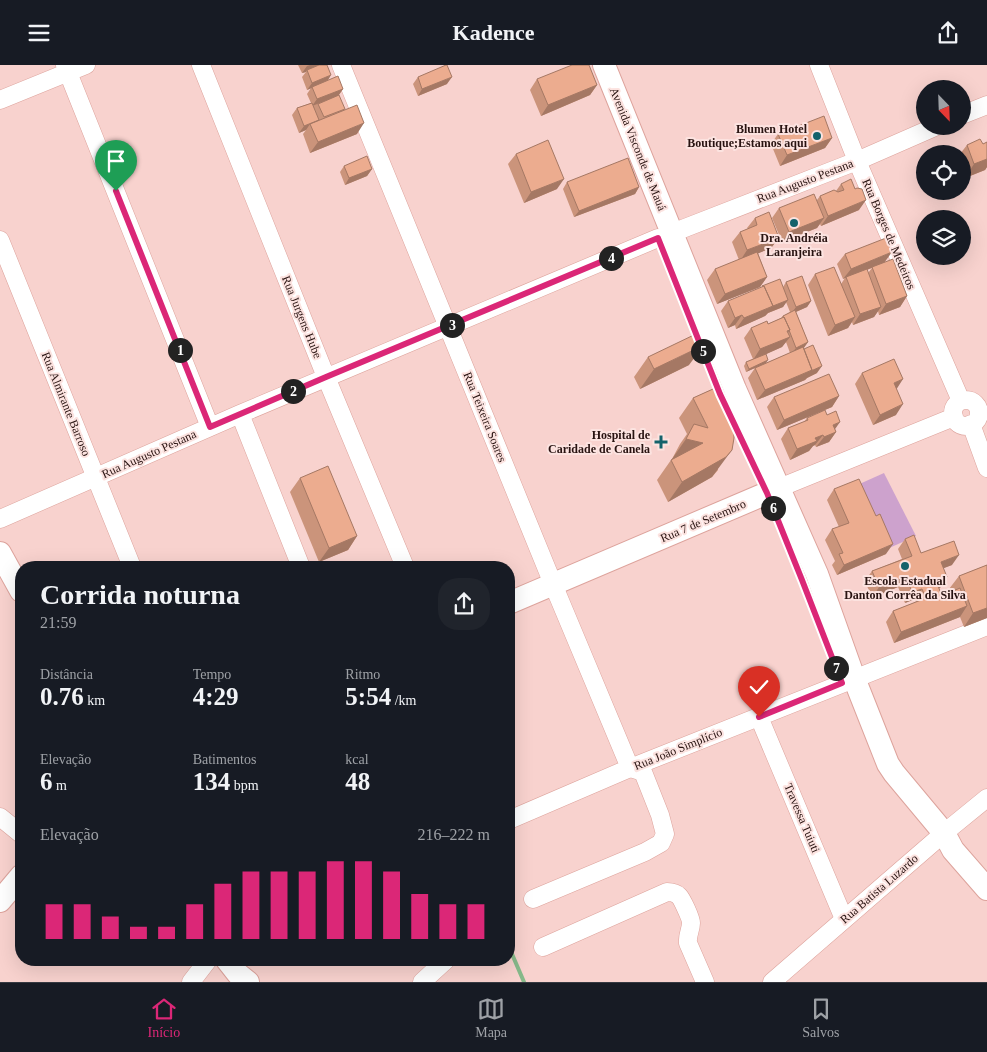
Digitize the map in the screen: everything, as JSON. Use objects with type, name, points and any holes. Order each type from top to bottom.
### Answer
[{"type":"main road","name":"Avenida Visconde de Mauá","points":[[591,65],[665,235],[728,391],[809,577],[848,681],[888,765],[945,841],[987,889]]},
{"type":"main road","name":"Avenida Visconde de Mauá","points":[[604,65],[665,235]]},
{"type":"main road","name":"Rua 7 de Setembro","points":[[515,601],[773,491]]},
{"type":"main road","points":[[0,553],[15,580]]},
{"type":"main road","points":[[0,901],[15,883]]},
{"type":"main road","points":[[231,966],[248,982]]},
{"type":"street","points":[[0,101],[67,69],[86,65]]},
{"type":"street","name":"Rua Jurgens Hube","points":[[200,65],[403,561]]},
{"type":"street","name":"Rua Teixeira Soares","points":[[341,65],[553,585],[630,768]]},
{"type":"street","name":"Rua Borges de Medeiros","points":[[819,65],[857,161],[961,401]]},
{"type":"street","points":[[67,69],[210,427]]},
{"type":"street","points":[[971,111],[987,105]]},
{"type":"street","name":"Rua Augusto Pestana","points":[[0,519],[326,377],[665,235],[857,161],[916,135]]},
{"type":"street","name":"Rua Almirante Barroso","points":[[0,241],[130,561]]},
{"type":"street","points":[[965,400],[982,406],[976,420],[970,424],[959,423],[954,417],[954,409],[961,401],[965,400]]},
{"type":"street","points":[[240,414],[299,561]]},
{"type":"street","name":"Rua 7 de Setembro","points":[[773,491],[954,417]]},
{"type":"street","points":[[970,424],[987,468]]},
{"type":"street","name":"Rua João Simplício","points":[[515,817],[630,768],[987,626]]},
{"type":"street","name":"Travessa Tuiuti","points":[[759,717],[844,919]]},
{"type":"street","points":[[534,899],[645,852],[661,843],[665,834],[660,815],[643,772],[630,768]]},
{"type":"street","name":"Rua Batista Luzardo","points":[[772,982],[844,919],[945,841],[987,798]]},
{"type":"street","points":[[0,817],[15,830]]},
{"type":"street","points":[[543,947],[667,892],[673,892],[679,896],[691,919],[687,937],[688,943],[705,982]]},
{"type":"street","points":[[191,982],[203,966]]},
{"type":"street","points":[[422,982],[439,966]]},
{"type":"shaded area","points":[[884,473],[916,536],[887,549],[855,486]]},
{"type":"building","points":[[319,65],[327,65],[331,75],[312,83],[307,70]]},
{"type":"building","points":[[446,65],[452,77],[422,89],[418,77]]},
{"type":"building","points":[[572,65],[589,65],[597,85],[548,105],[537,79]]},
{"type":"building","points":[[338,76],[343,89],[317,99],[312,87]]},
{"type":"building","points":[[339,95],[345,109],[324,117],[318,104]]},
{"type":"building","points":[[312,103],[319,120],[304,126],[297,108]]},
{"type":"building","points":[[357,105],[364,123],[318,142],[310,124]]},
{"type":"building","points":[[824,116],[832,138],[787,155],[778,134]]},
{"type":"building","points":[[980,139],[983,144],[987,142],[987,159],[974,164],[971,156],[971,145],[967,145]]},
{"type":"building","points":[[548,140],[564,179],[531,192],[516,154]]},
{"type":"building","points":[[367,156],[372,169],[349,178],[344,166]]},
{"type":"building","points":[[628,158],[639,187],[579,211],[567,182]]},
{"type":"building","points":[[851,179],[855,189],[862,189],[866,200],[828,216],[820,196],[834,190],[838,192],[844,190],[841,184]]},
{"type":"building","points":[[814,194],[824,218],[789,232],[779,208]]},
{"type":"building","points":[[769,212],[779,238],[747,250],[740,232],[757,225],[755,218]]},
{"type":"building","points":[[886,238],[892,252],[851,269],[845,254]]},
{"type":"building","points":[[757,252],[767,277],[725,294],[715,269]]},
{"type":"building","points":[[893,259],[907,296],[886,304],[872,267]]},
{"type":"building","points":[[834,267],[855,317],[835,325],[815,274]]},
{"type":"building","points":[[867,269],[881,307],[860,314],[846,277]]},
{"type":"building","points":[[802,276],[811,301],[796,307],[786,282]]},
{"type":"building","points":[[780,279],[788,300],[773,306],[764,286],[762,286]]},
{"type":"building","points":[[764,286],[773,306],[744,318],[742,315],[735,318],[728,301]]},
{"type":"building","points":[[795,310],[808,342],[796,348],[783,317]]},
{"type":"building","points":[[784,317],[790,330],[787,331],[790,337],[760,349],[751,328],[767,321],[768,324]]},
{"type":"building","points":[[698,333],[704,345],[654,369],[648,357]]},
{"type":"building","points":[[813,345],[822,366],[811,371],[804,349]]},
{"type":"building","points":[[803,347],[812,370],[765,390],[755,368]]},
{"type":"building","points":[[766,354],[768,360],[749,369],[746,362]]},
{"type":"building","points":[[894,359],[903,379],[894,383],[903,404],[880,415],[862,373]]},
{"type":"building","points":[[829,374],[839,396],[784,420],[774,397]]},
{"type":"building","points":[[713,389],[734,429],[732,450],[726,457],[682,482],[671,460],[703,443],[686,439],[694,424],[708,428],[693,398]]},
{"type":"building","points":[[825,410],[827,415],[836,411],[840,422],[833,425],[836,432],[824,437],[823,435],[815,438],[817,441],[797,449],[788,428],[808,420],[807,418]]},
{"type":"building","points":[[328,466],[357,536],[329,548],[300,478]]},
{"type":"building","points":[[859,479],[876,516],[880,514],[893,544],[844,565],[839,554],[843,553],[832,529],[849,523],[834,489]]},
{"type":"building","points":[[914,535],[921,553],[954,541],[959,555],[941,562],[947,577],[936,581],[942,596],[960,588],[967,606],[901,632],[893,611],[926,598],[922,589],[912,592],[906,577],[879,587],[872,571],[912,556],[905,539]]},
{"type":"building","points":[[987,565],[987,608],[973,613],[959,576]]},
{"type":"waterway","points":[[515,961],[524,982]]},
{"type":"place","name":"Blumen Hotel Boutique;Estamos aqui","points":[[817,136]]},
{"type":"place","name":"Dra. Andréia Laranjeira","points":[[794,223]]},
{"type":"place","name":"Hospital de Caridade de Canela","points":[[661,442]]},
{"type":"place","name":"Escola Estadual Danton Corrêa da Silva","points":[[905,566]]},
{"type":"route","points":[[116,191],[210,427],[658,238],[720,394],[767,493],[842,683],[759,717]]}]
